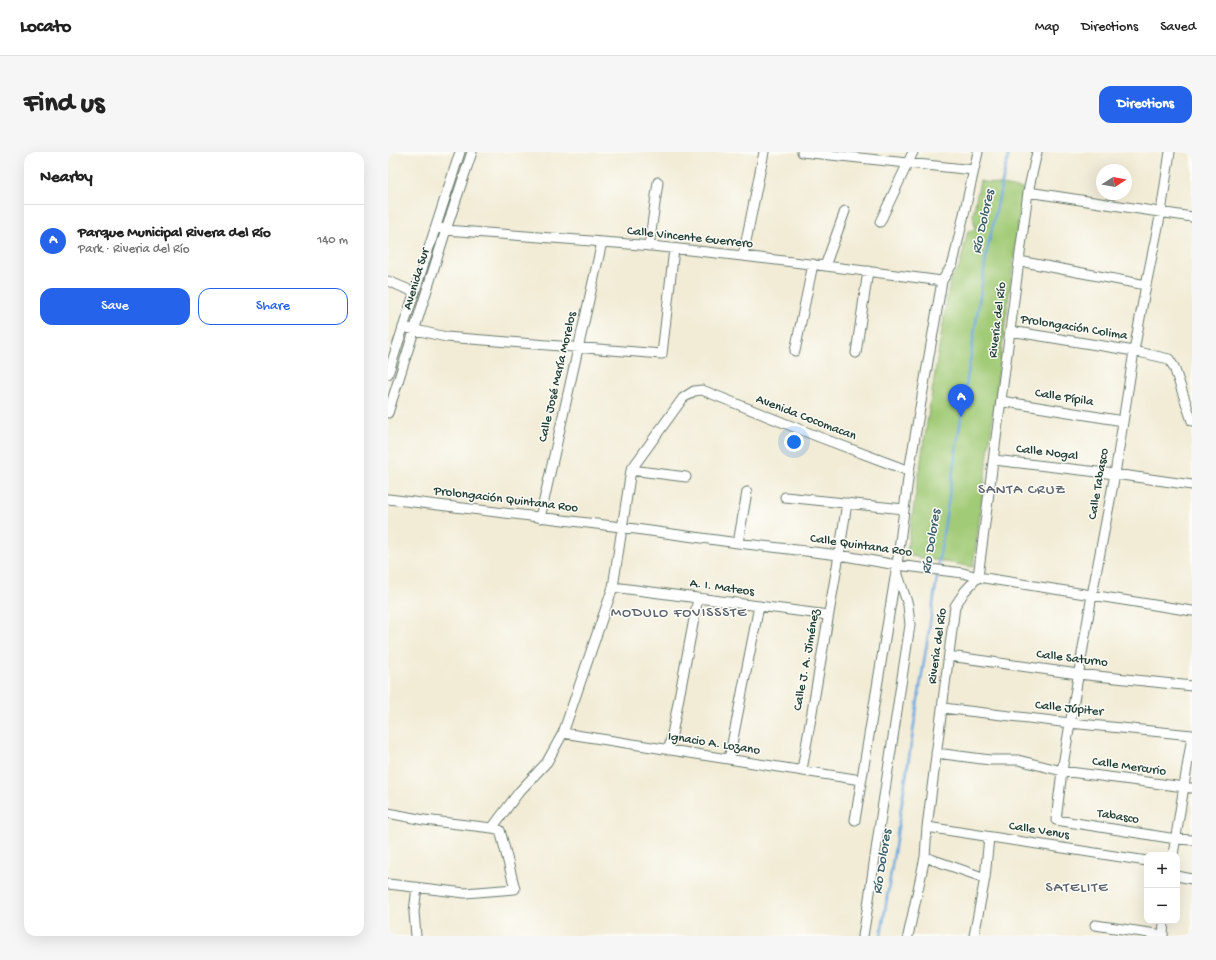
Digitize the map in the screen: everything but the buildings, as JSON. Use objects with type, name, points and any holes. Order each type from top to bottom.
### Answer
[{"type":"street","name":"Avenida Sur","points":[[389,369],[460,152]]},
{"type":"street","name":"Avenida Sur","points":[[388,413],[472,152]]},
{"type":"street","points":[[743,256],[764,152]]},
{"type":"street","points":[[802,152],[974,170]]},
{"type":"street","points":[[880,222],[913,152]]},
{"type":"street","points":[[855,820],[897,565],[909,471],[942,281],[953,263],[978,152]]},
{"type":"street","name":"Riveria del Río","points":[[908,936],[925,857],[927,827],[955,606],[965,591],[978,577],[1028,192],[1037,152]]},
{"type":"street","name":"Calle Tabasco","points":[[1056,820],[1062,771],[1078,674],[1115,474],[1134,351],[1161,212],[1170,152]]},
{"type":"street","points":[[649,246],[658,182]]},
{"type":"street","points":[[1028,192],[1192,217]]},
{"type":"street","points":[[825,266],[845,211]]},
{"type":"street","name":"Calle Vincente Guerrero","points":[[436,226],[446,230],[649,246],[743,256],[942,281]]},
{"type":"street","name":"Calle José María Morelos","points":[[540,518],[602,242]]},
{"type":"street","points":[[403,326],[446,337],[662,354],[674,249]]},
{"type":"street","points":[[1019,261],[1146,285]]},
{"type":"street","points":[[795,351],[813,264]]},
{"type":"street","points":[[856,354],[868,271]]},
{"type":"street","points":[[388,281],[414,292]]},
{"type":"street","name":"Prolongación Colima","points":[[1010,331],[1134,351],[1169,359],[1174,367],[1192,421]]},
{"type":"street","name":"Avenida Cocomacan","points":[[631,470],[683,398],[694,391],[702,390],[909,471]]},
{"type":"street","name":"Calle Pípila","points":[[1001,401],[1123,421]]},
{"type":"street","name":"Calle Nogal","points":[[994,460],[1115,474],[1192,485]]},
{"type":"street","points":[[388,884],[465,893],[515,889],[496,829],[519,792],[547,762],[564,733],[613,587],[621,526],[631,470],[686,476]]},
{"type":"street","points":[[738,543],[747,492]]},
{"type":"street","points":[[785,497],[904,509]]},
{"type":"street","name":"Prolongación Quintana Roo","points":[[388,499],[540,518],[621,526]]},
{"type":"street","name":"Calle J. A. Jiménez","points":[[802,770],[847,503]]},
{"type":"street","name":"Calle Quintana Roo","points":[[621,526],[963,573],[978,577],[1192,611]]},
{"type":"street","points":[[863,936],[870,899],[910,625],[908,605],[898,575],[897,565]]},
{"type":"street","name":"A. I. Mateos","points":[[613,587],[828,615]]},
{"type":"street","points":[[669,750],[698,598]]},
{"type":"street","points":[[729,760],[759,606]]},
{"type":"street","name":"Calle Saturno","points":[[949,656],[1078,674],[1192,686]]},
{"type":"street","name":"Calle Júpiter","points":[[943,708],[1192,736]]},
{"type":"street","name":"Ignacio A. Lozano","points":[[564,733],[861,780]]},
{"type":"street","points":[[1174,852],[1188,788],[1192,736]]},
{"type":"street","name":"Calle Mercurio","points":[[936,753],[990,760],[1018,760],[1062,771],[1188,788]]},
{"type":"street","points":[[388,813],[424,820],[496,829]]},
{"type":"street","name":"Tabasco","points":[[1056,820],[1176,840],[1192,840]]},
{"type":"street","name":"Calle Venus","points":[[927,827],[1144,861]]},
{"type":"street","points":[[974,936],[986,878],[989,837]]},
{"type":"street","points":[[925,857],[986,878]]},
{"type":"street","points":[[1180,877],[1192,879]]},
{"type":"street","points":[[416,936],[414,912],[417,887]]},
{"type":"street","points":[[1095,925],[1163,935],[1164,924]]},
{"type":"green space","points":[[980,181],[1023,189],[973,567],[906,555],[950,279],[959,268],[968,231],[975,229],[973,214]]},
{"type":"waterway","name":"Río Dolores","points":[[938,567],[987,251],[1009,152]]},
{"type":"waterway","name":"Río Dolores","points":[[881,936],[938,572]]},
{"type":"place","name":"Parque Municipal Rivera del Río","points":[[961,417]]},
{"type":"district","name":"SANTA CRUZ","points":[[1022,490]]},
{"type":"district","name":"MODULO FOVISSSTE","points":[[679,613]]},
{"type":"district","name":"SATELITE","points":[[1077,888]]}]
